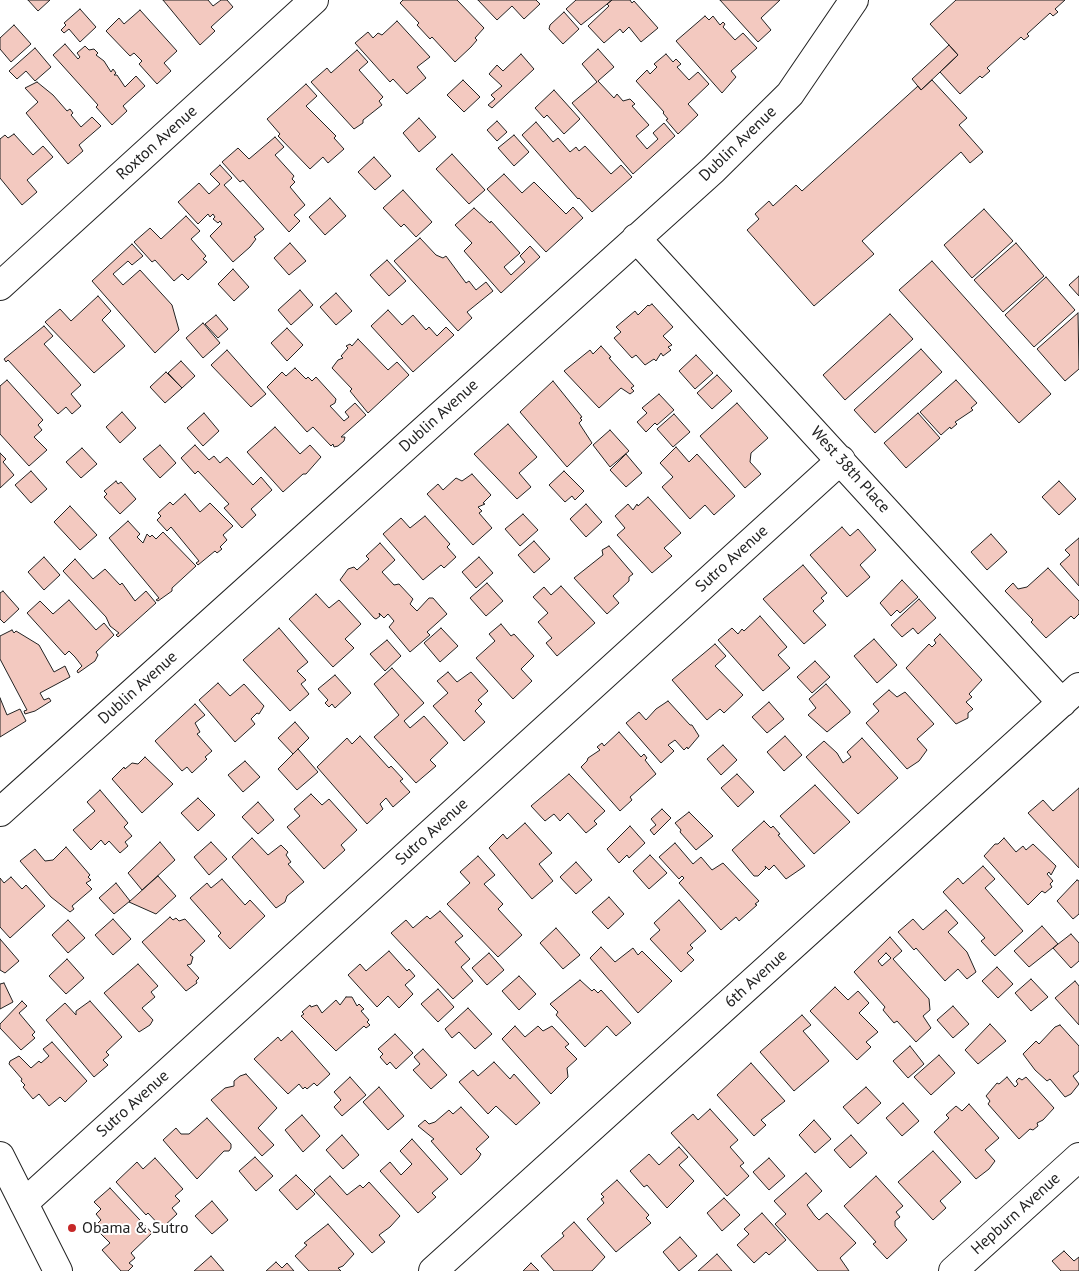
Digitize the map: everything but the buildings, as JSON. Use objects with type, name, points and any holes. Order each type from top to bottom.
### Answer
[{"type":"street","name":"Roxton Avenue","points":[[0,286],[314,0]]},
{"type":"street","name":"Dublin Avenue","points":[[0,812],[713,170],[790,94],[854,0]]},
{"type":"street","name":"West 38th Place","points":[[636,238],[841,460],[1071,695]]},
{"type":"street","name":"Sutro Avenue","points":[[24,1203],[841,460]]},
{"type":"street","name":"6th Avenue","points":[[433,1271],[1071,695]]},
{"type":"street","points":[[0,1156],[58,1271]]},
{"type":"street","name":"Hepburn Avenue","points":[[953,1271],[1079,1157]]},
{"type":"place","name":"Obama & Sutro","points":[[72,1228]]}]
